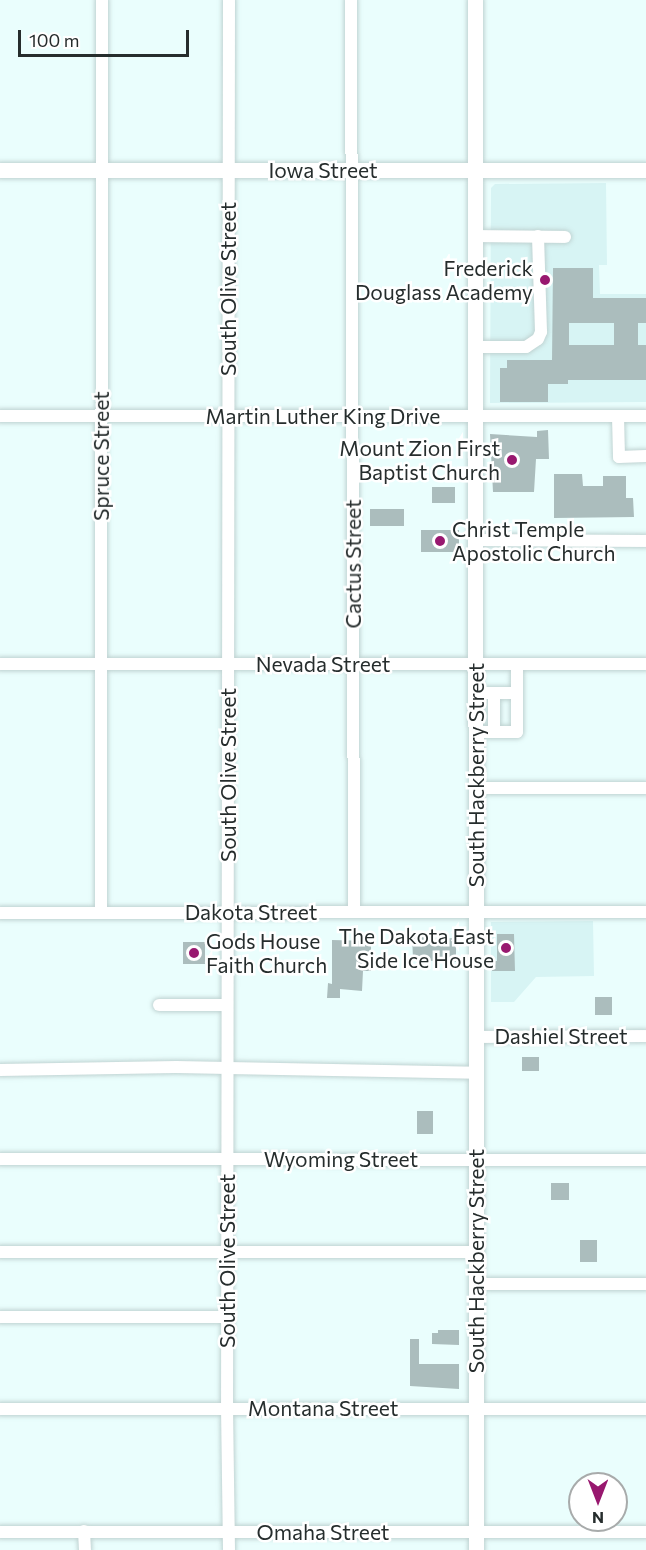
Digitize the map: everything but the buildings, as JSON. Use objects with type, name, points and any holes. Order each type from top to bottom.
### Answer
[{"type":"main road","name":"South Hackberry Street","points":[[475,0],[476,1550]]},
{"type":"main road","name":"Iowa Street","points":[[0,170],[646,170]]},
{"type":"street","name":"Spruce Street","points":[[100,913],[102,0]]},
{"type":"street","name":"South Olive Street","points":[[229,0],[226,1407],[229,1550]]},
{"type":"street","name":"Cactus Street","points":[[351,0],[354,912]]},
{"type":"street","points":[[476,236],[565,237]]},
{"type":"street","points":[[476,347],[526,347],[538,339],[541,332],[538,236]]},
{"type":"street","name":"Martin Luther King Drive","points":[[0,416],[646,416]]},
{"type":"street","points":[[618,416],[619,457],[646,456]]},
{"type":"street","points":[[476,540],[646,541]]},
{"type":"street","name":"Nevada Street","points":[[0,664],[646,663]]},
{"type":"street","points":[[476,732],[517,732],[517,664]]},
{"type":"street","points":[[476,693],[517,693]]},
{"type":"street","points":[[494,693],[494,732]]},
{"type":"street","points":[[476,788],[646,788]]},
{"type":"street","name":"Dakota Street","points":[[0,913],[646,912]]},
{"type":"street","points":[[159,1005],[227,1005]]},
{"type":"street","name":"Dashiel Street","points":[[476,1037],[646,1036]]},
{"type":"street","points":[[0,1070],[176,1067],[227,1070],[476,1073]]},
{"type":"street","name":"Wyoming Street","points":[[0,1159],[646,1160]]},
{"type":"street","points":[[0,1252],[476,1252]]},
{"type":"street","points":[[476,1284],[646,1284]]},
{"type":"street","points":[[0,1317],[227,1317]]},
{"type":"street","name":"Montana Street","points":[[0,1408],[646,1409]]},
{"type":"street","points":[[84,1531],[85,1550]]},
{"type":"street","name":"Omaha Street","points":[[0,1532],[646,1532]]},
{"type":"shaded area","name":"Frederick Douglass Academy","points":[[606,183],[607,265],[599,265],[600,294],[646,294],[646,402],[490,403],[491,188],[495,184]]},
{"type":"shaded area","points":[[593,921],[594,976],[536,977],[514,1002],[491,1002],[491,922]]},
{"type":"place","name":"Frederick Douglass Academy","points":[[545,280]]},
{"type":"place","name":"Mount Zion First Baptist Church","points":[[512,460]]},
{"type":"place","name":"Christ Temple Apostolic Church","points":[[440,541]]},
{"type":"place","name":"The Dakota East Side Ice House","points":[[506,948]]},
{"type":"place","name":"Gods House Faith Church","points":[[194,953]]}]
